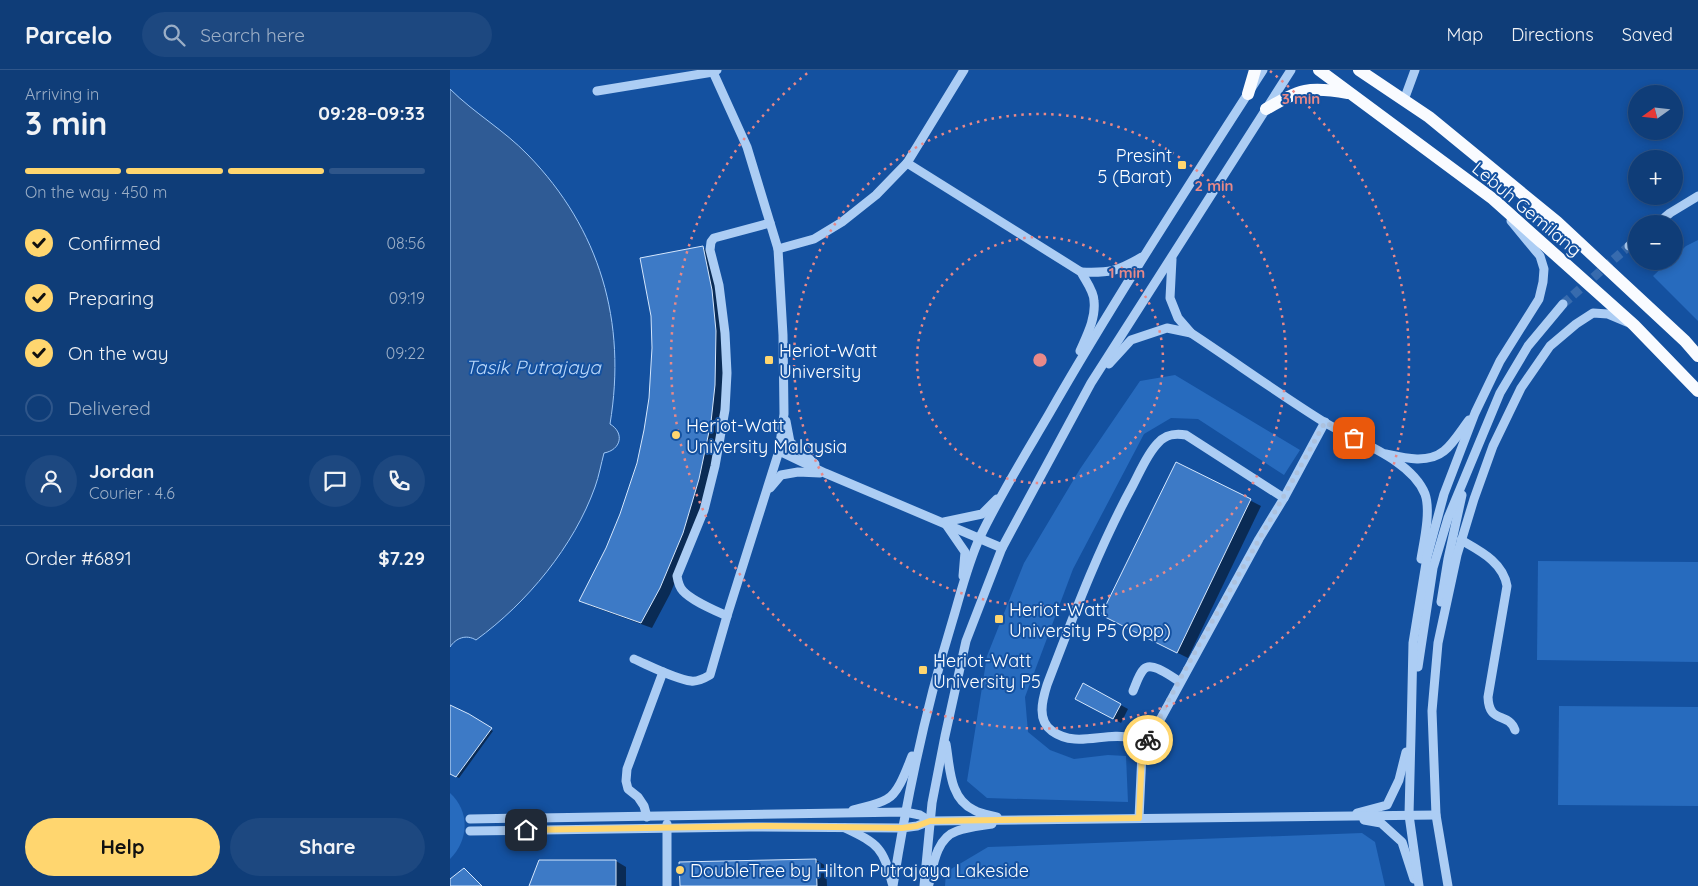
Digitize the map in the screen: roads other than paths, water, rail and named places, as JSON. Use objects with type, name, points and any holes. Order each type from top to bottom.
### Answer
[{"type":"main road","points":[[1248,94],[1255,70]]},
{"type":"main road","name":"Lebuh Gemilang","points":[[1319,70],[1493,200],[1634,325],[1698,391]]},
{"type":"main road","name":"Lebuh Gemilang","points":[[1359,70],[1429,118],[1557,222],[1685,340],[1698,356]]},
{"type":"main road","points":[[1369,70],[1376,81]]},
{"type":"main road","points":[[1266,109],[1291,95],[1309,89],[1324,89],[1351,94]]},
{"type":"street","points":[[778,249],[814,240],[842,222],[876,195],[907,163],[964,70]]},
{"type":"street","points":[[893,886],[902,828],[921,734],[940,660],[961,591],[980,539],[1003,493],[1070,376],[1144,255],[1263,70]]},
{"type":"street","points":[[924,886],[930,821],[945,736],[966,641],[1002,548],[1091,383],[1291,70]]},
{"type":"street","points":[[1404,100],[1415,70]]},
{"type":"street","points":[[597,90],[715,71],[747,148],[778,249],[783,334],[784,414],[779,451],[710,675],[704,679],[692,682],[634,659]]},
{"type":"street","points":[[907,163],[1081,272],[1102,273],[1121,269],[1144,255]]},
{"type":"street","points":[[1668,215],[1698,196]]},
{"type":"street","points":[[1414,642],[1427,557],[1444,494],[1475,412],[1500,361],[1539,299],[1543,282],[1544,269],[1540,256],[1493,200]]},
{"type":"street","points":[[727,616],[682,591],[677,576],[704,510],[715,466],[725,410],[727,373],[726,332],[719,285],[710,250],[711,242],[714,238],[770,223]]},
{"type":"street","points":[[1172,256],[1170,298],[1178,318],[1191,333],[1325,422],[1384,454],[1414,476],[1425,496],[1427,518],[1414,598],[1409,815],[1418,886]]},
{"type":"street","points":[[1070,376],[1092,324],[1094,301],[1081,272]]},
{"type":"street","points":[[1345,816],[1387,804],[1399,780],[1411,735],[1421,637],[1433,568],[1448,518],[1500,393],[1528,346],[1563,304]]},
{"type":"street","points":[[1438,643],[1461,540],[1493,446],[1521,388],[1550,346],[1576,324],[1593,313],[1608,314],[1634,325]]},
{"type":"street","points":[[1091,383],[1131,340],[1167,328],[1191,333]]},
{"type":"street","points":[[1384,454],[1410,459],[1427,458],[1444,452],[1475,412]]},
{"type":"street","points":[[784,414],[790,442],[825,473]]},
{"type":"street","points":[[1139,818],[1142,753],[1145,746],[1258,539],[1284,498],[1325,422]]},
{"type":"street","points":[[1145,746],[1133,739],[1120,737],[1072,740],[1058,736],[1044,722],[1042,700],[1080,596],[1116,516],[1150,455],[1158,443],[1166,436],[1176,433],[1186,434],[1284,498]]},
{"type":"street","points":[[779,451],[825,473],[1002,548]]},
{"type":"street","points":[[1448,886],[1436,815],[1432,711],[1441,601],[1448,559],[1469,466]]},
{"type":"street","points":[[764,495],[780,474],[798,472],[825,473]]},
{"type":"street","points":[[944,522],[982,514],[1003,493]]},
{"type":"street","points":[[944,522],[965,552],[961,591]]},
{"type":"street","points":[[1461,540],[1482,552],[1498,566],[1505,576],[1507,586],[1488,705],[1498,718],[1513,723],[1515,730]]},
{"type":"street","points":[[1133,691],[1144,669],[1149,666],[1180,682]]},
{"type":"street","points":[[647,817],[644,806],[638,797],[628,789],[626,781],[627,768],[663,672]]},
{"type":"street","points":[[840,813],[879,802],[891,796],[901,781],[921,734]]},
{"type":"street","points":[[945,736],[953,787],[960,799],[973,810],[1009,820]]},
{"type":"street","points":[[470,819],[905,812],[920,815],[930,821]]},
{"type":"street","points":[[470,831],[595,828],[902,828],[917,826],[930,821],[1436,815]]},
{"type":"street","points":[[1345,816],[1380,823],[1402,842],[1418,886]]},
{"type":"street","points":[[667,817],[667,886]]},
{"type":"street","points":[[928,886],[940,844],[947,836],[956,831],[1009,820]]},
{"type":"street","points":[[841,827],[872,842],[882,852],[893,886]]},
{"type":"water","name":"Tasik Putrajaya","points":[[450,89],[528,155],[553,184],[574,214],[590,246],[602,279],[611,314],[614,349],[614,386],[610,424],[618,432],[619,441],[614,448],[604,453],[596,483],[586,509],[562,552],[547,572],[513,609],[476,640],[465,637],[455,641],[450,647]]},
{"type":"tunnel","points":[[1563,304],[1628,247]]},
{"type":"place","name":"Presint 5 (Barat)","points":[[1182,165]]},
{"type":"place","name":"Heriot-Watt University","points":[[769,360]]},
{"type":"place","name":"Heriot-Watt University Malaysia","points":[[676,435]]},
{"type":"place","name":"Heriot-Watt University P5 (Opp)","points":[[999,619]]},
{"type":"place","name":"Heriot-Watt University P5","points":[[923,670]]},
{"type":"place","name":"DoubleTree by Hilton Putrajaya Lakeside","points":[[680,870]]}]
